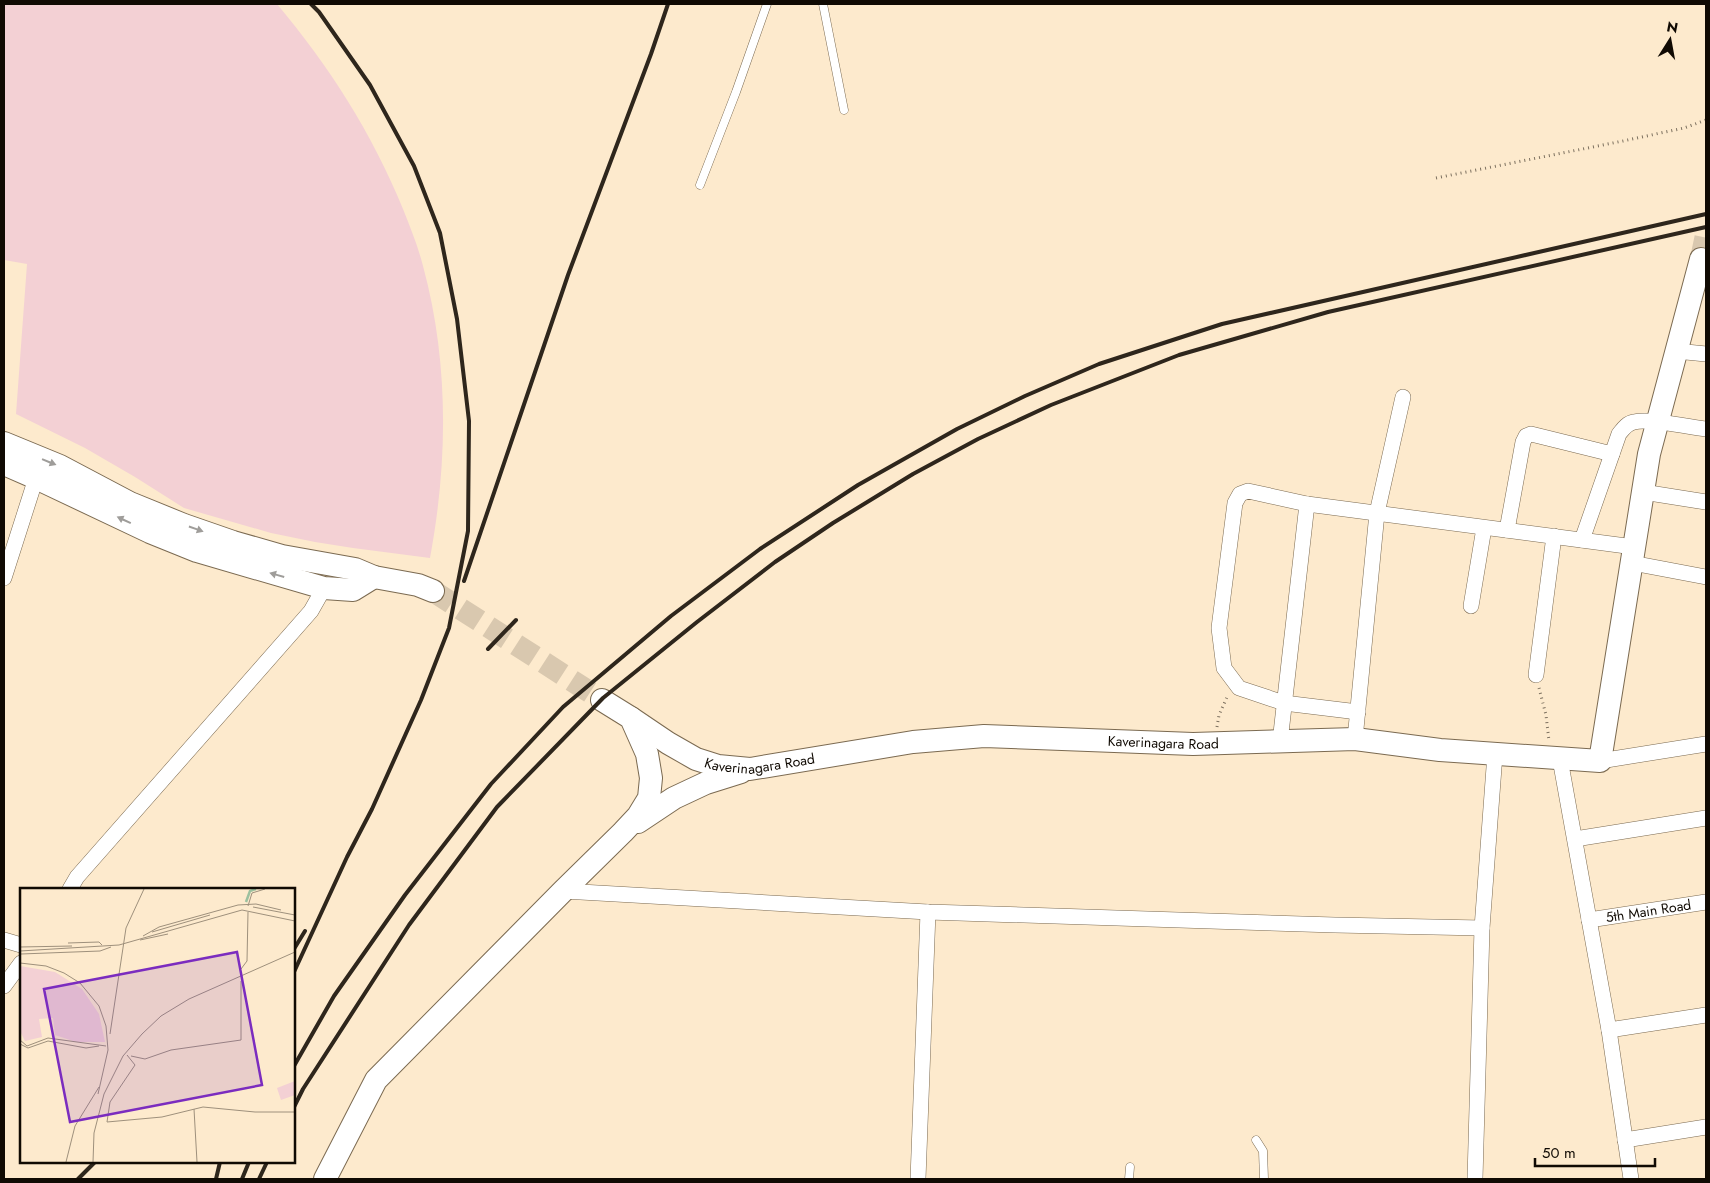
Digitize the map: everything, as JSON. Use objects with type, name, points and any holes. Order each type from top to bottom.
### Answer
[{"type":"street","points":[[1600,761],[1649,454],[1701,259]]},
{"type":"street","points":[[1676,350],[1706,354]]},
{"type":"street","points":[[1355,739],[1377,513],[1403,397]]},
{"type":"street","points":[[1582,540],[1618,434],[1626,425],[1634,421],[1658,422],[1706,429]]},
{"type":"street","points":[[1507,530],[1523,442],[1526,436],[1532,434],[1612,454]]},
{"type":"street","points":[[4,443],[60,466],[130,503],[233,542],[282,556],[355,569],[374,577],[418,585],[433,591]]},
{"type":"street","points":[[4,464],[142,528],[197,551],[324,588],[353,590],[374,577]]},
{"type":"street","points":[[4,578],[36,478]]},
{"type":"street","points":[[1358,712],[1284,703],[1239,688],[1224,668],[1220,628],[1235,503],[1240,494],[1248,491],[1307,504],[1582,540],[1706,577]]},
{"type":"street","points":[[1643,492],[1706,502]]},
{"type":"street","points":[[1280,742],[1307,504]]},
{"type":"street","points":[[1471,606],[1484,528]]},
{"type":"street","points":[[1536,675],[1554,536]]},
{"type":"street","points":[[71,888],[77,877],[311,610],[324,588]]},
{"type":"street","name":"Kaverinagara Road","points":[[602,700],[696,759],[718,766],[750,769],[913,742],[984,736],[1193,744],[1355,739],[1440,750],[1600,761],[1706,744]]},
{"type":"street","points":[[324,1179],[376,1080],[638,816],[649,798],[651,778],[647,754],[631,718]]},
{"type":"street","points":[[1475,1179],[1482,928],[1495,754]]},
{"type":"street","points":[[1554,758],[1575,839],[1590,920],[1609,1030],[1631,1179]]},
{"type":"street","points":[[623,832],[674,798],[706,782],[750,769]]},
{"type":"street","points":[[1575,839],[1706,818]]},
{"type":"street","points":[[562,891],[928,912],[1482,928]]},
{"type":"street","name":"5th Main Road","points":[[1590,920],[1706,902]]},
{"type":"street","points":[[918,1179],[928,912]]},
{"type":"street","points":[[4,940],[20,945]]},
{"type":"street","points":[[4,986],[20,963]]},
{"type":"street","points":[[1609,1030],[1706,1015]]},
{"type":"street","points":[[1625,1140],[1706,1127]]},
{"type":"lane","points":[[700,185],[743,74],[767,4]]},
{"type":"lane","points":[[823,4],[844,110]]},
{"type":"lane","points":[[1256,1140],[1264,1151],[1264,1179]]},
{"type":"lane","points":[[1129,1179],[1130,1167]]},
{"type":"path","points":[[1436,178],[1684,128],[1706,120]]},
{"type":"path","points":[[1536,675],[1554,758]]},
{"type":"path","points":[[1215,742],[1219,715],[1233,680]]},
{"type":"shaded area","points":[[4,4],[277,4],[296,27],[332,76],[378,154],[403,209],[423,266],[438,338],[443,412],[440,485],[430,558],[315,542],[271,533],[184,508],[85,448],[16,414],[27,264],[4,260]]},
{"type":"tunnel","points":[[1701,259],[1706,235]]},
{"type":"tunnel","points":[[433,591],[602,700]]},
{"type":"railway","points":[[295,970],[347,857],[372,809],[421,700],[449,628],[468,531],[469,421],[457,319],[440,233],[414,166],[370,85],[319,12],[311,4]]},
{"type":"railway","points":[[464,581],[568,275],[668,4]]},
{"type":"railway","points":[[295,1064],[334,996],[405,895],[491,784],[563,707],[671,616],[760,549],[858,485],[957,429],[1025,396],[1099,364],[1222,324],[1706,214]]},
{"type":"railway","points":[[295,1105],[303,1089],[409,925],[497,807],[603,698],[775,562],[833,523],[913,474],[978,439],[1051,405],[1179,355],[1328,312],[1706,227]]},
{"type":"railway","points":[[488,649],[516,620]]},
{"type":"railway","points":[[295,947],[305,931]]},
{"type":"railway","points":[[78,1179],[94,1163]]},
{"type":"railway","points":[[216,1179],[220,1163]]},
{"type":"railway","points":[[242,1179],[249,1163]]},
{"type":"railway","points":[[259,1179],[267,1163]]}]
